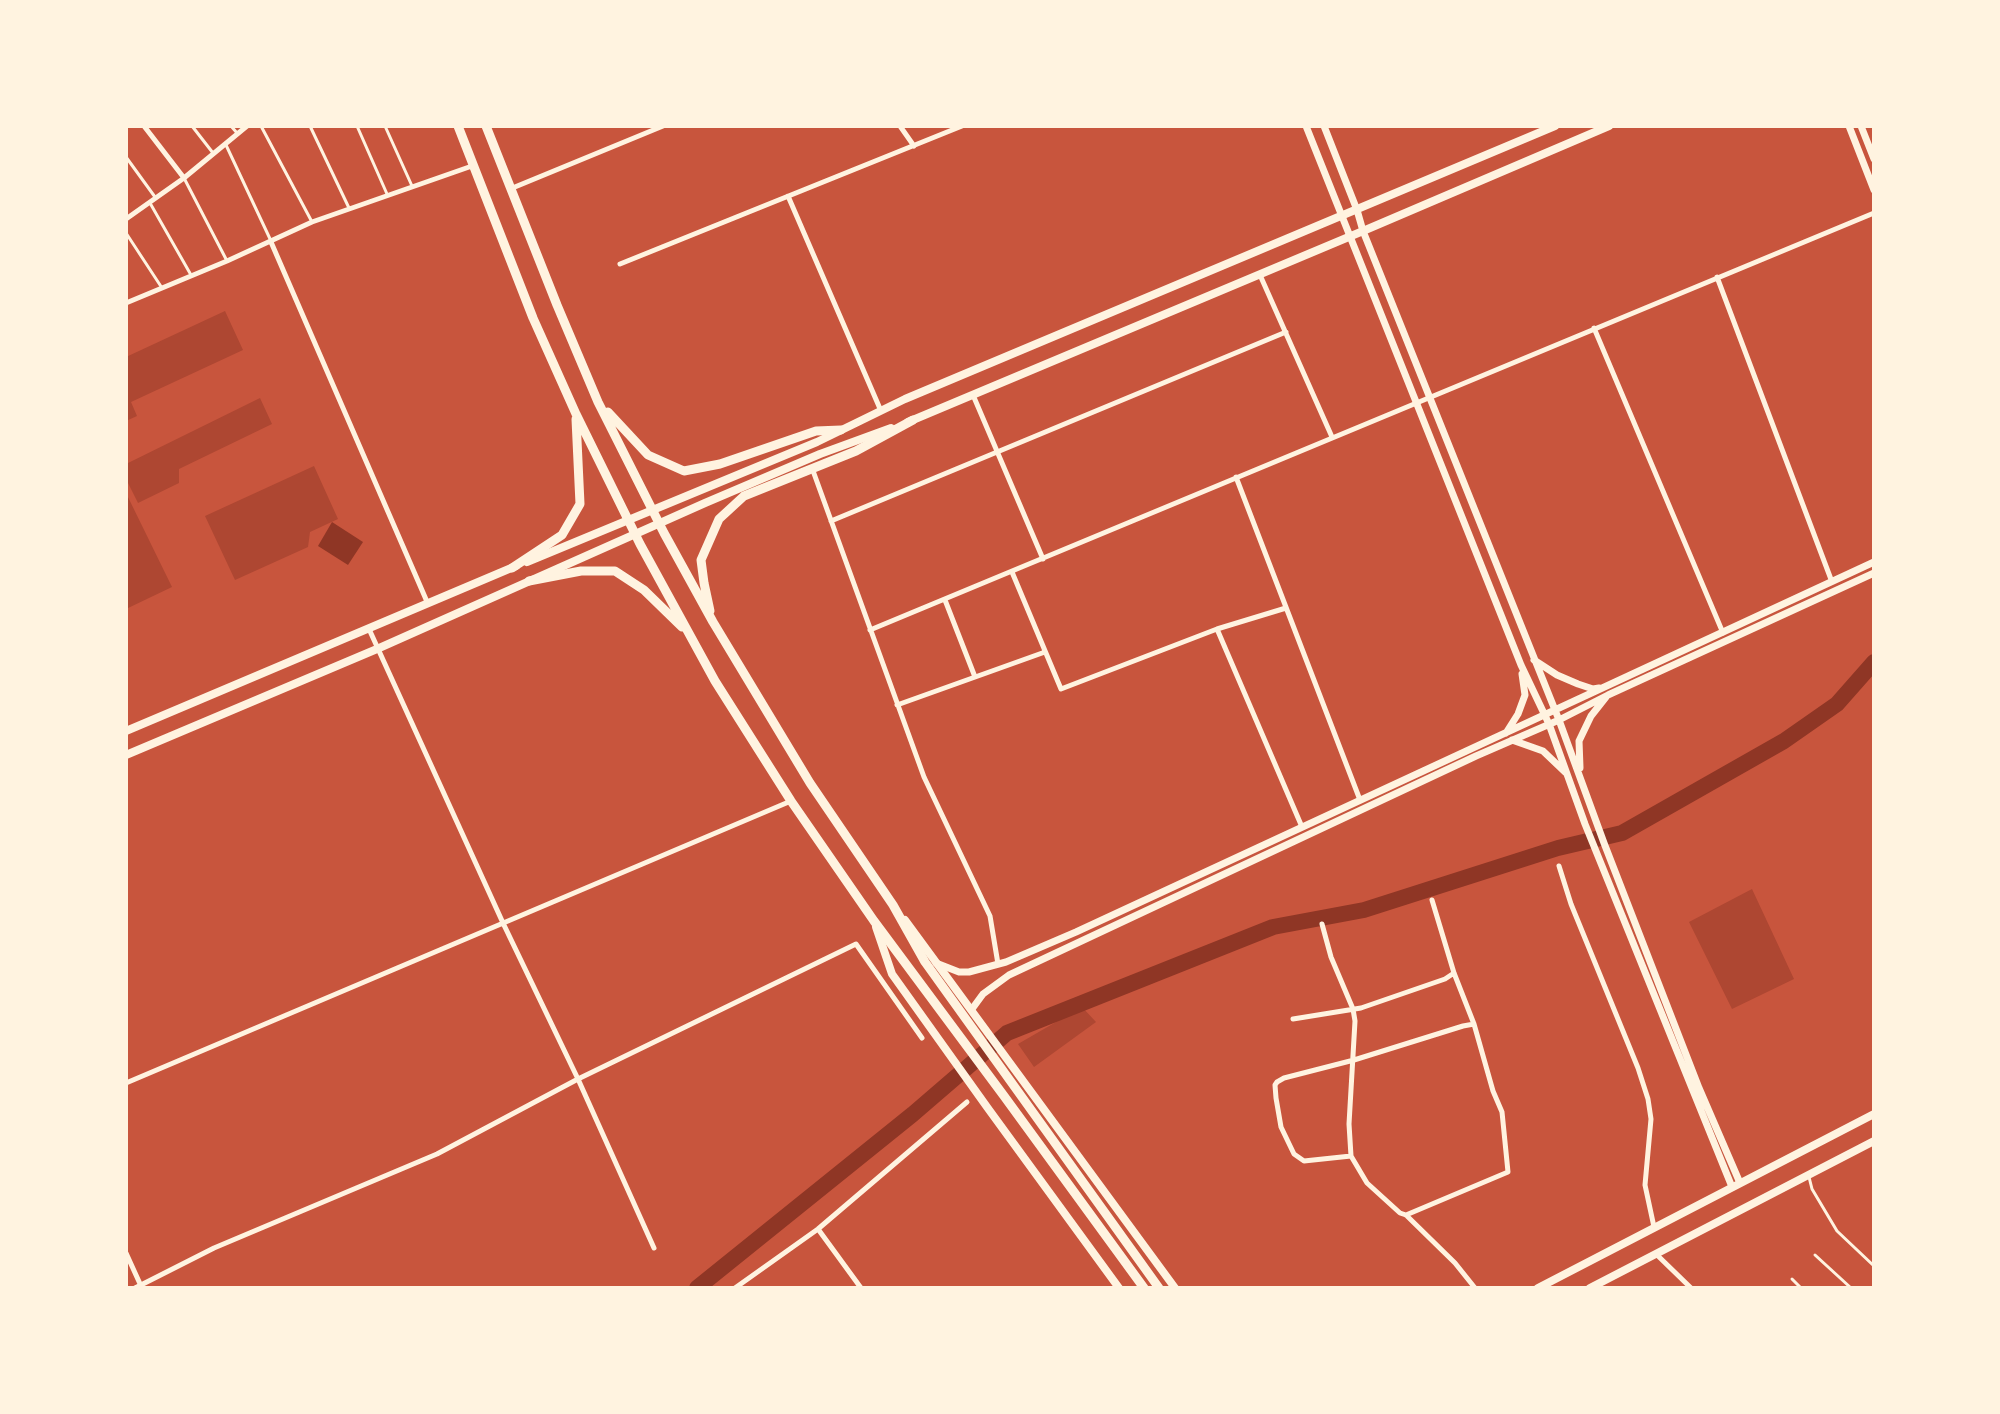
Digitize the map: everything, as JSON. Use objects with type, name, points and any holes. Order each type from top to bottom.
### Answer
[{"type":"highway","points":[[458,126],[533,318],[576,414],[640,544],[716,681],[791,801],[874,921],[962,1037],[1144,1288]]},
{"type":"highway","points":[[486,126],[598,402],[712,622],[810,783],[893,905],[925,962],[1160,1288]]},
{"type":"highway","points":[[598,402],[648,455],[684,471],[720,464],[816,431],[841,430]]},
{"type":"highway","points":[[512,568],[562,535],[580,504],[576,414]]},
{"type":"highway","points":[[712,622],[701,560],[719,519],[744,496],[856,451],[913,420]]},
{"type":"highway","points":[[530,581],[581,571],[615,571],[644,590],[688,632]]},
{"type":"main road","points":[[126,731],[1556,126]]},
{"type":"main road","points":[[126,755],[377,649],[809,459],[913,420],[1609,126]]},
{"type":"main road","points":[[893,905],[972,1009],[1175,1288]]},
{"type":"main road","points":[[874,921],[892,974],[1116,1287]]},
{"type":"main road","points":[[1538,1288],[1874,1114]]},
{"type":"main road","points":[[1590,1288],[1874,1141]]},
{"type":"street","points":[[144,126],[184,178]]},
{"type":"street","points":[[126,219],[184,178],[247,126]]},
{"type":"street","points":[[510,189],[663,126]]},
{"type":"street","points":[[900,126],[914,146]]},
{"type":"street","points":[[620,264],[962,126]]},
{"type":"street","points":[[1306,126],[1521,665],[1549,724],[1594,846],[1732,1187]]},
{"type":"street","points":[[1324,126],[1363,231],[1559,720],[1699,1088],[1740,1183]]},
{"type":"street","points":[[1849,126],[1874,190]]},
{"type":"street","points":[[1861,126],[1874,159]]},
{"type":"street","points":[[126,303],[271,242],[312,222],[472,166]]},
{"type":"street","points":[[788,196],[881,411]]},
{"type":"street","points":[[870,630],[1874,213]]},
{"type":"street","points":[[271,242],[428,604]]},
{"type":"street","points":[[1260,274],[1332,437]]},
{"type":"street","points":[[1717,277],[1832,582]]},
{"type":"street","points":[[1594,328],[1723,633]]},
{"type":"street","points":[[831,520],[1286,332]]},
{"type":"street","points":[[973,395],[1043,559]]},
{"type":"street","points":[[812,468],[924,777],[990,916],[998,964]]},
{"type":"street","points":[[1236,477],[1360,800]]},
{"type":"street","points":[[972,1009],[983,994],[1009,975],[1511,740],[1559,720],[1606,691],[1874,562]]},
{"type":"street","points":[[1012,572],[1061,689],[1217,629],[1286,608]]},
{"type":"street","points":[[936,963],[959,972],[969,972],[998,964],[1076,932],[1554,711],[1606,691],[1874,573]]},
{"type":"street","points":[[945,600],[975,677]]},
{"type":"street","points":[[369,629],[654,1248]]},
{"type":"street","points":[[1217,629],[1302,827]]},
{"type":"street","points":[[897,705],[1045,651]]},
{"type":"street","points":[[1534,660],[1557,675],[1593,689],[1606,691]]},
{"type":"street","points":[[1505,734],[1518,714],[1525,695],[1521,665]]},
{"type":"street","points":[[1580,777],[1579,741],[1606,691]]},
{"type":"street","points":[[1511,740],[1543,750],[1567,774]]},
{"type":"street","points":[[126,1083],[791,801]]},
{"type":"street","points":[[1558,866],[1571,904],[1638,1068],[1648,1099],[1651,1119],[1645,1185],[1654,1227]]},
{"type":"street","points":[[1406,1215],[1508,1172],[1502,1112],[1493,1091],[1474,1024],[1454,973],[1432,900]]},
{"type":"street","points":[[1322,924],[1331,957],[1353,1009],[1355,1021],[1349,1124],[1351,1156],[1367,1182],[1400,1213],[1406,1215],[1455,1263],[1475,1288]]},
{"type":"street","points":[[135,1288],[214,1248],[437,1154],[578,1079],[856,944],[922,1038]]},
{"type":"street","points":[[1293,1019],[1361,1008],[1445,979],[1454,973]]},
{"type":"street","points":[[1351,1156],[1304,1161],[1294,1154],[1281,1127],[1275,1085],[1284,1078],[1354,1060],[1474,1024]]},
{"type":"street","points":[[735,1288],[818,1228],[967,1102]]},
{"type":"street","points":[[818,1228],[861,1288]]},
{"type":"street","points":[[126,1253],[142,1286]]},
{"type":"street","points":[[1656,1254],[1691,1288]]},
{"type":"lane","points":[[192,126],[214,154]]},
{"type":"lane","points":[[231,126],[238,134]]},
{"type":"lane","points":[[261,126],[312,222]]},
{"type":"lane","points":[[310,126],[349,208]]},
{"type":"lane","points":[[357,126],[388,196]]},
{"type":"lane","points":[[385,126],[412,186]]},
{"type":"lane","points":[[226,145],[271,242]]},
{"type":"lane","points":[[126,157],[156,198]]},
{"type":"lane","points":[[184,178],[227,261]]},
{"type":"lane","points":[[150,203],[191,275]]},
{"type":"lane","points":[[126,233],[162,288]]},
{"type":"lane","points":[[1809,1175],[1812,1190],[1837,1231],[1874,1266]]},
{"type":"lane","points":[[1815,1255],[1851,1288]]},
{"type":"lane","points":[[1792,1280],[1801,1288]]},
{"type":"shaded area","points":[[225,311],[243,350],[131,402],[137,416],[126,421],[126,357]]},
{"type":"shaded area","points":[[260,398],[272,424],[179,469],[179,483],[138,503],[126,479],[126,464]]},
{"type":"shaded area","points":[[314,466],[338,519],[310,532],[308,547],[235,580],[205,516]]},
{"type":"shaded area","points":[[126,493],[172,587],[126,609]]},
{"type":"shaded area","points":[[332,522],[363,542],[348,565],[318,546]]},
{"type":"shaded area","points":[[1752,889],[1794,979],[1732,1009],[1689,922]]},
{"type":"shaded area","points":[[1082,1007],[1096,1022],[1034,1067],[1018,1044]]},
{"type":"waterway","points":[[697,1288],[913,1114],[1007,1033],[1273,927],[1364,910],[1558,848],[1622,833],[1784,741],[1837,704],[1874,662]]}]
